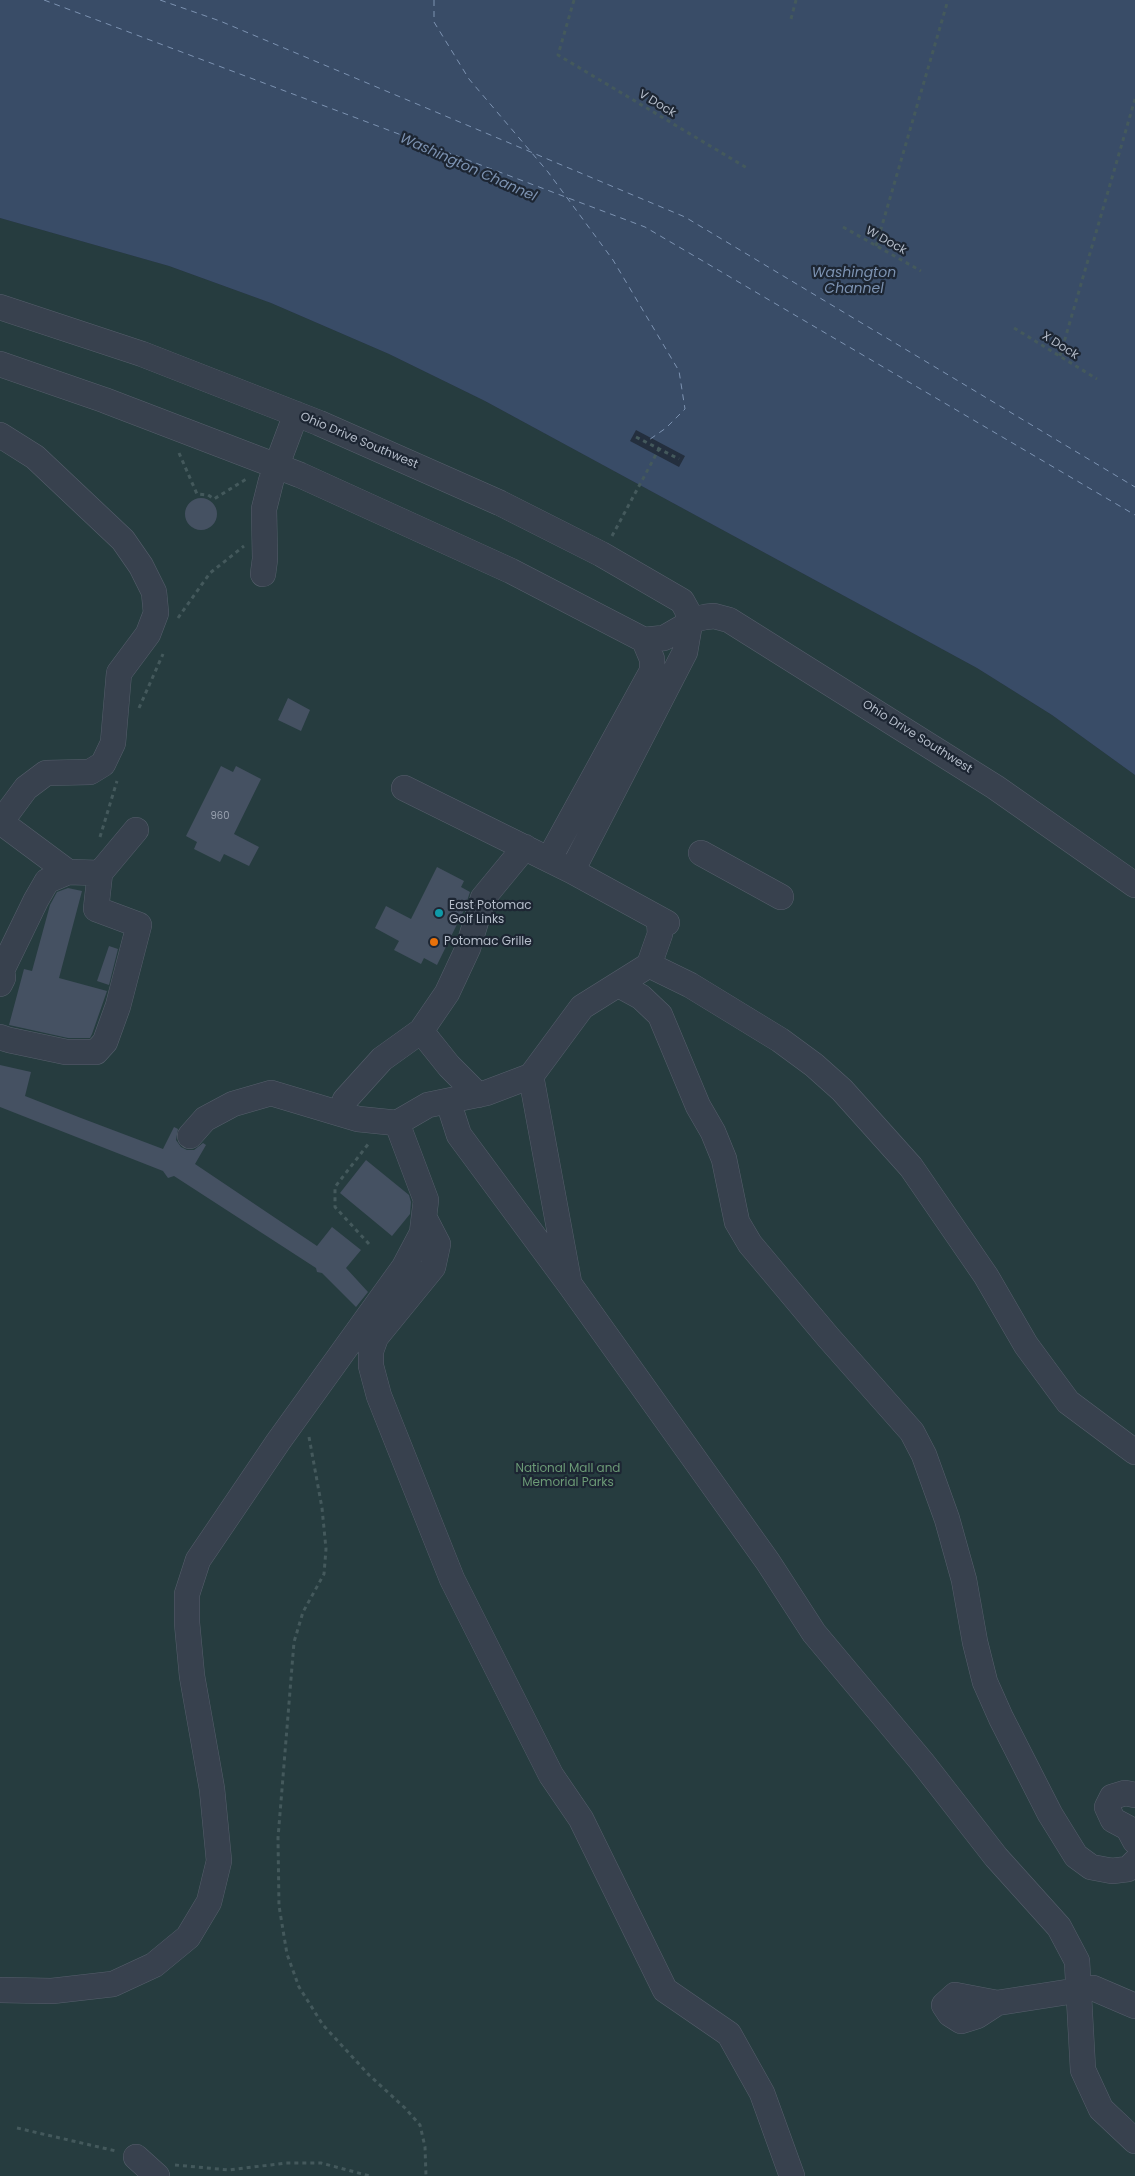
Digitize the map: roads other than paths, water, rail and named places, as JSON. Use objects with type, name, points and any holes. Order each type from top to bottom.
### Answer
[{"type":"street","name":"Ohio Drive Southwest","points":[[0,307],[142,354],[296,414],[500,503],[602,554],[682,601],[687,610],[690,623]]},
{"type":"street","points":[[0,364],[277,466],[503,567],[644,640],[652,659],[652,671],[549,859]]},
{"type":"street","points":[[263,574],[266,559],[264,509],[296,414]]},
{"type":"street","points":[[0,435],[35,457],[123,540],[141,566],[154,592],[156,613],[148,634],[119,672],[113,743],[103,764],[90,772],[46,773],[26,788],[1,823],[85,872],[96,909],[139,925],[118,1006],[106,1042],[96,1052],[66,1052],[9,1040],[0,1036]]},
{"type":"street","name":"Ohio Drive Southwest","points":[[644,640],[664,638],[697,619],[714,616],[729,620],[995,787],[1135,886]]},
{"type":"street","points":[[572,871],[685,652],[690,623]]},
{"type":"street","points":[[190,1136],[205,1119],[232,1104],[271,1093],[340,1112],[358,1119],[386,1122],[428,1105],[478,1095],[531,1076],[582,1007],[649,965],[663,921],[549,859],[404,788]]},
{"type":"street","points":[[0,984],[3,978],[2,970],[47,881],[85,872],[136,830]]},
{"type":"street","points":[[340,1112],[345,1100],[382,1059],[421,1031],[447,993],[468,948],[483,898],[525,847]]},
{"type":"street","points":[[701,853],[781,897]]},
{"type":"street","points":[[649,965],[690,985],[780,1040],[814,1065],[842,1090],[911,1167],[986,1276],[1026,1345],[1068,1402],[1135,1452]]},
{"type":"street","points":[[619,985],[641,997],[660,1015],[698,1106],[713,1132],[724,1159],[737,1222],[750,1244],[912,1432],[924,1456],[946,1519],[964,1580],[975,1642],[985,1682],[1001,1718],[1050,1814],[1076,1856],[1091,1868],[1112,1871],[1128,1869],[1135,1862]]},
{"type":"street","points":[[421,1031],[449,1066],[478,1095]]},
{"type":"street","points":[[531,1076],[551,1174],[570,1285]]},
{"type":"street","points":[[448,1101],[459,1135],[570,1285],[768,1562],[814,1633],[922,1762],[996,1857],[1060,1928],[1077,1961],[1083,2070],[1101,2109],[1135,2141]]},
{"type":"street","points":[[0,1990],[52,1992],[113,1984],[154,1965],[188,1937],[209,1902],[219,1861],[212,1789],[192,1676],[187,1623],[187,1594],[198,1560],[404,1267],[422,1233],[426,1200],[386,1122]]},
{"type":"street","points":[[424,1217],[438,1244],[433,1268],[376,1337],[371,1351],[371,1366],[382,1404],[452,1579],[551,1775],[581,1819],[665,1990],[729,2034],[762,2092],[792,2176]]},
{"type":"street","points":[[1135,1795],[1125,1793],[1112,1797],[1107,1807],[1113,1820],[1128,1828],[1135,1841]]},
{"type":"street","points":[[997,2003],[1093,1988],[1135,2006]]},
{"type":"street","points":[[136,2157],[157,2176]]},
{"type":"water","name":"Washington Channel","points":[[0,0],[1135,0],[1135,775],[1052,715],[977,668],[485,401],[389,354],[271,303],[169,266],[0,218]]},
{"type":"place","name":"East Potomac Golf Links","points":[[439,913]]},
{"type":"place","name":"Potomac Grille","points":[[434,942]]},
{"type":"park label","name":"National Mall and Memorial Parks","points":[[568,1476]]}]
